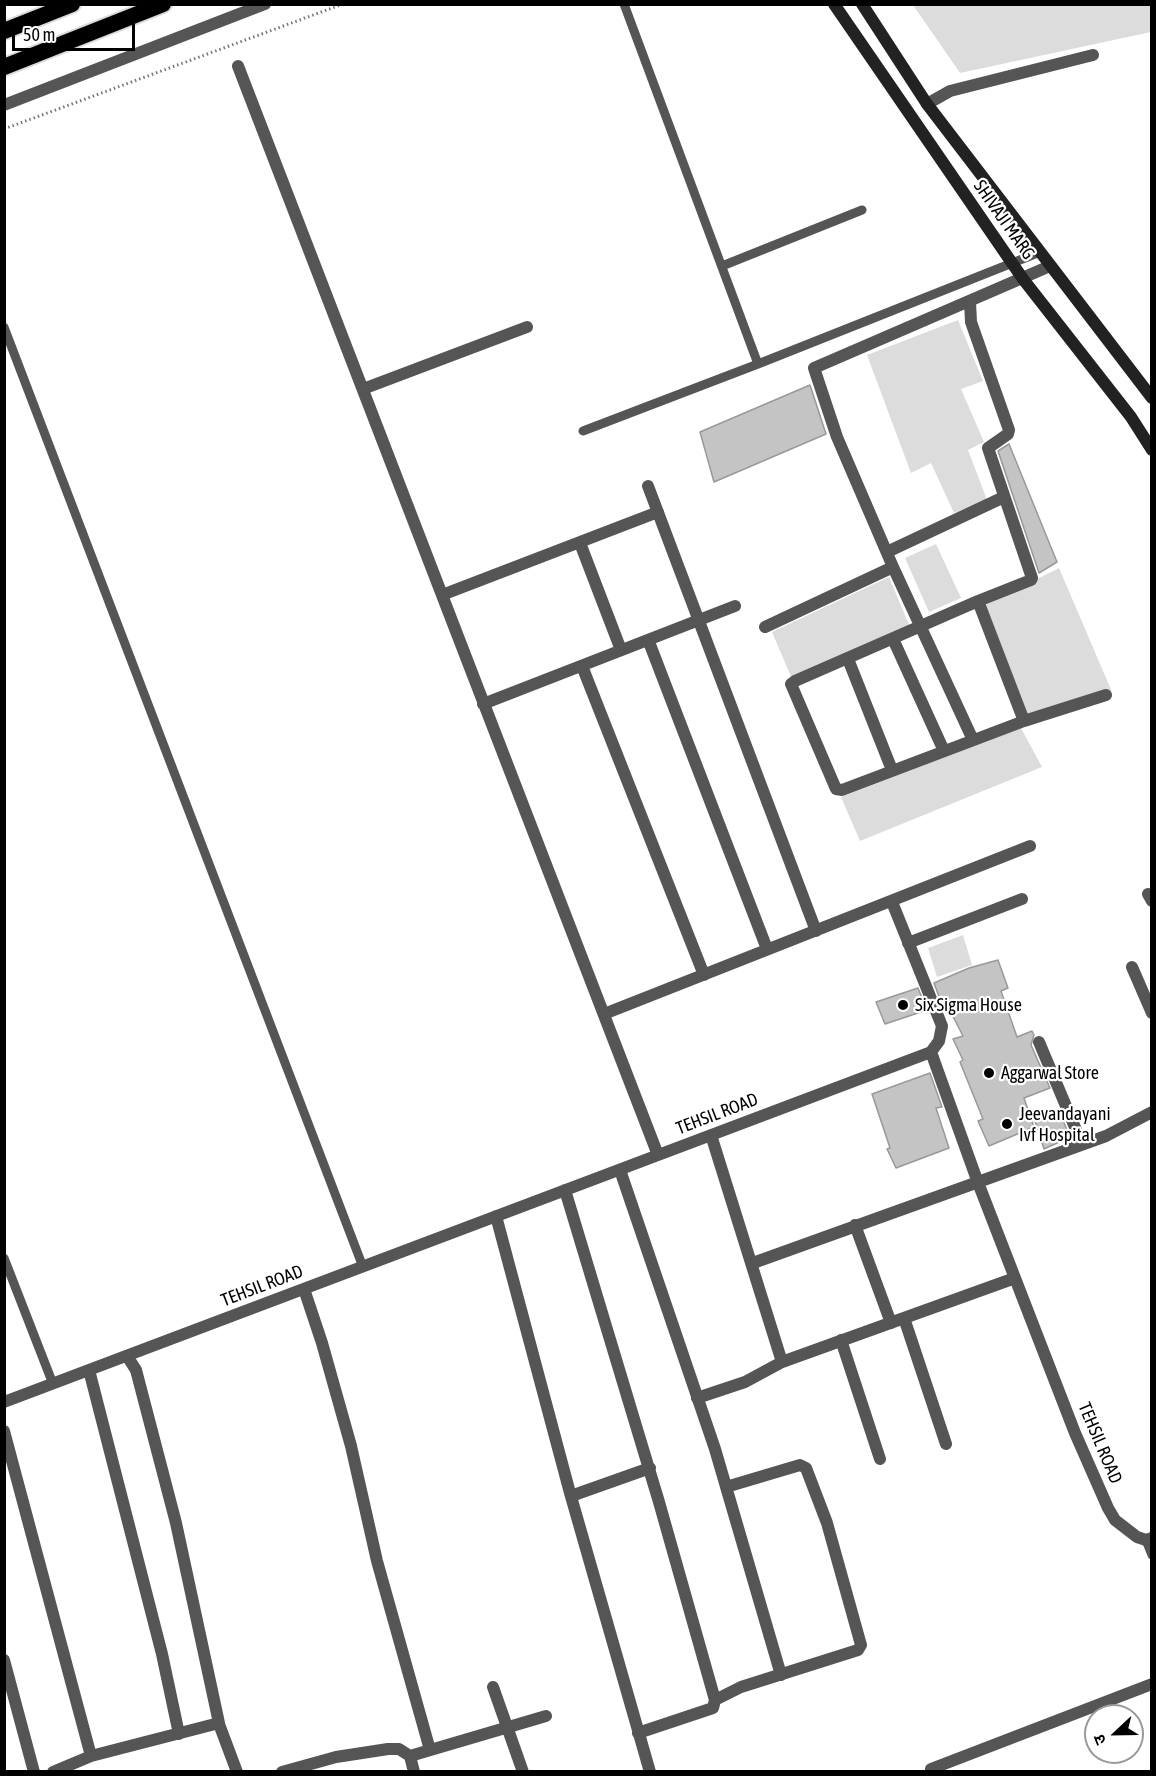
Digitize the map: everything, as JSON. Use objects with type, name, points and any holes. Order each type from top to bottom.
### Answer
[{"type":"highway","points":[[4,31],[72,4]]},
{"type":"highway","points":[[4,67],[163,4]]},
{"type":"main road","name":"SHIVAJI MARG","points":[[834,4],[1012,264],[1131,417],[1152,450]]},
{"type":"main road","name":"SHIVAJI MARG","points":[[862,4],[927,104],[1152,398]]},
{"type":"street","points":[[4,105],[265,4]]},
{"type":"street","points":[[927,104],[950,91],[1093,55]]},
{"type":"street","points":[[238,66],[658,1155]]},
{"type":"street","points":[[973,740],[893,567],[837,437],[814,368],[1050,266]]},
{"type":"street","points":[[970,302],[972,326],[1009,430],[1008,434],[988,448],[1032,578],[795,681],[791,688],[836,789],[842,790],[1024,721],[1106,695]]},
{"type":"street","points":[[363,389],[527,327]]},
{"type":"street","points":[[648,486],[816,931]]},
{"type":"street","points":[[887,552],[1004,497]]},
{"type":"street","points":[[442,595],[658,512]]},
{"type":"street","points":[[579,543],[621,650]]},
{"type":"street","points":[[765,627],[893,567]]},
{"type":"street","points":[[978,601],[1024,721]]},
{"type":"street","points":[[483,704],[621,650],[649,642],[735,606]]},
{"type":"street","points":[[893,639],[944,751]]},
{"type":"street","points":[[649,642],[767,949]]},
{"type":"street","points":[[848,658],[892,770]]},
{"type":"street","points":[[582,666],[704,975]]},
{"type":"street","points":[[604,1014],[1030,846]]},
{"type":"street","points":[[908,943],[1022,899]]},
{"type":"street","points":[[892,902],[942,1026],[939,1041],[931,1052]]},
{"type":"street","points":[[1132,967],[1152,1013]]},
{"type":"street","points":[[1039,1042],[1082,1144]]},
{"type":"street","name":"TEHSIL ROAD","points":[[4,1402],[931,1052],[977,1180],[1075,1433],[1108,1508],[1115,1521],[1137,1537],[1149,1538]]},
{"type":"street","points":[[753,1263],[977,1180],[1106,1136],[1152,1112]]},
{"type":"street","points":[[711,1135],[753,1263],[782,1362]]},
{"type":"street","points":[[620,1170],[726,1487],[781,1675]]},
{"type":"street","points":[[565,1190],[650,1468],[715,1700],[713,1708],[638,1733]]},
{"type":"street","points":[[496,1216],[571,1496],[650,1772]]},
{"type":"street","points":[[855,1226],[891,1323]]},
{"type":"street","points":[[697,1398],[745,1382],[782,1362],[1015,1278]]},
{"type":"street","points":[[304,1289],[348,1435],[377,1561],[430,1750]]},
{"type":"street","points":[[904,1318],[946,1444]]},
{"type":"street","points":[[841,1341],[880,1459]]},
{"type":"street","points":[[127,1356],[136,1370],[176,1523],[219,1724],[237,1772]]},
{"type":"street","points":[[89,1370],[162,1654],[180,1734]]},
{"type":"street","points":[[4,1431],[91,1756]]},
{"type":"street","points":[[715,1700],[727,1693],[860,1648],[827,1523],[806,1468],[800,1465],[726,1487]]},
{"type":"street","points":[[571,1496],[650,1468]]},
{"type":"street","points":[[4,1660],[34,1772]]},
{"type":"street","points":[[931,1769],[1152,1684]]},
{"type":"street","points":[[493,1687],[523,1772]]},
{"type":"street","points":[[410,1756],[546,1716]]},
{"type":"street","points":[[53,1772],[91,1756],[219,1724]]},
{"type":"street","points":[[282,1772],[388,1749],[399,1749],[410,1756],[414,1772]]},
{"type":"lane","points":[[624,4],[758,364]]},
{"type":"lane","points":[[722,266],[862,210]]},
{"type":"lane","points":[[582,432],[1040,252]]},
{"type":"lane","points":[[4,327],[363,1267]]},
{"type":"lane","points":[[4,1258],[53,1384]]},
{"type":"lane","points":[[1149,1538],[1152,1555]]},
{"type":"path","points":[[4,129],[343,4]]},
{"type":"shaded area","points":[[913,5],[1151,5],[1151,32],[960,73]]},
{"type":"shaded area","points":[[958,320],[983,381],[961,389],[984,442],[968,450],[987,500],[954,513],[931,463],[911,473],[867,355]]},
{"type":"shaded area","points":[[936,544],[961,598],[929,612],[905,558]]},
{"type":"shaded area","points":[[1059,568],[1112,692],[1027,727],[979,608]]},
{"type":"shaded area","points":[[889,577],[910,627],[792,679],[772,632]]},
{"type":"shaded area","points":[[1021,728],[1042,767],[860,841],[841,797]]},
{"type":"shaded area","points":[[963,935],[972,965],[937,977],[928,948]]},
{"type":"building","points":[[810,385],[826,434],[714,482],[700,432]]},
{"type":"building","points":[[1009,444],[1057,562],[1039,573],[998,451]]},
{"type":"building","points":[[998,960],[1008,988],[1001,991],[1017,1037],[1032,1031],[1034,1035],[1031,1045],[1050,1088],[1024,1098],[1034,1127],[989,1146],[978,1121],[983,1119],[960,1062],[963,1060],[953,1039],[963,1036],[946,1003],[942,1005],[934,983],[969,968]]},
{"type":"building","name":"Six Sigma House","points":[[918,988],[927,1010],[885,1024],[876,1002]]},
{"type":"building","points":[[930,1073],[942,1107],[936,1108],[949,1148],[896,1168],[887,1149],[890,1148],[872,1094]]},
{"type":"building","points":[[1059,1111],[1070,1137],[1044,1149],[1035,1121]]},
{"type":"place","name":"Six Sigma House","points":[[903,1005]]},
{"type":"place","name":"Aggarwal Store","points":[[989,1073]]},
{"type":"place","name":"Jeevandayani Ivf Hospital","points":[[1007,1124]]}]
